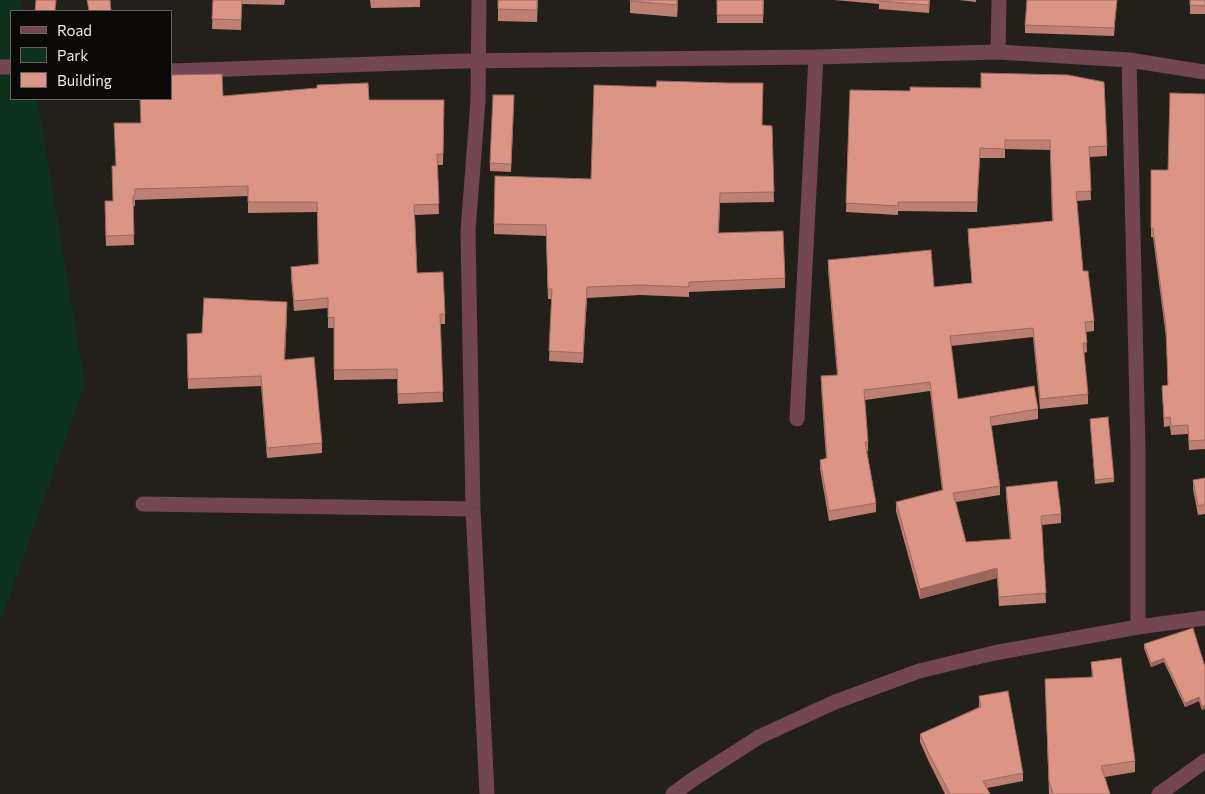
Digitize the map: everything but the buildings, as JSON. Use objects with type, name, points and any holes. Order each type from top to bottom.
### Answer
[{"type":"street","points":[[479,0],[480,61],[468,231],[473,509],[487,794]]},
{"type":"street","points":[[998,52],[999,0]]},
{"type":"street","points":[[172,71],[480,61],[816,57],[998,52],[1129,60],[1205,72]]},
{"type":"street","points":[[797,419],[816,57]]},
{"type":"street","points":[[1129,60],[1137,440],[1138,627]]},
{"type":"street","points":[[143,504],[473,509]]},
{"type":"street","points":[[673,794],[759,736],[835,702],[919,671],[994,653],[1138,627],[1205,618]]},
{"type":"street","points":[[1159,794],[1205,761]]},
{"type":"green space","points":[[0,0],[21,0],[23,10],[10,10],[10,100],[37,100],[85,384],[2,617],[0,617]]}]
